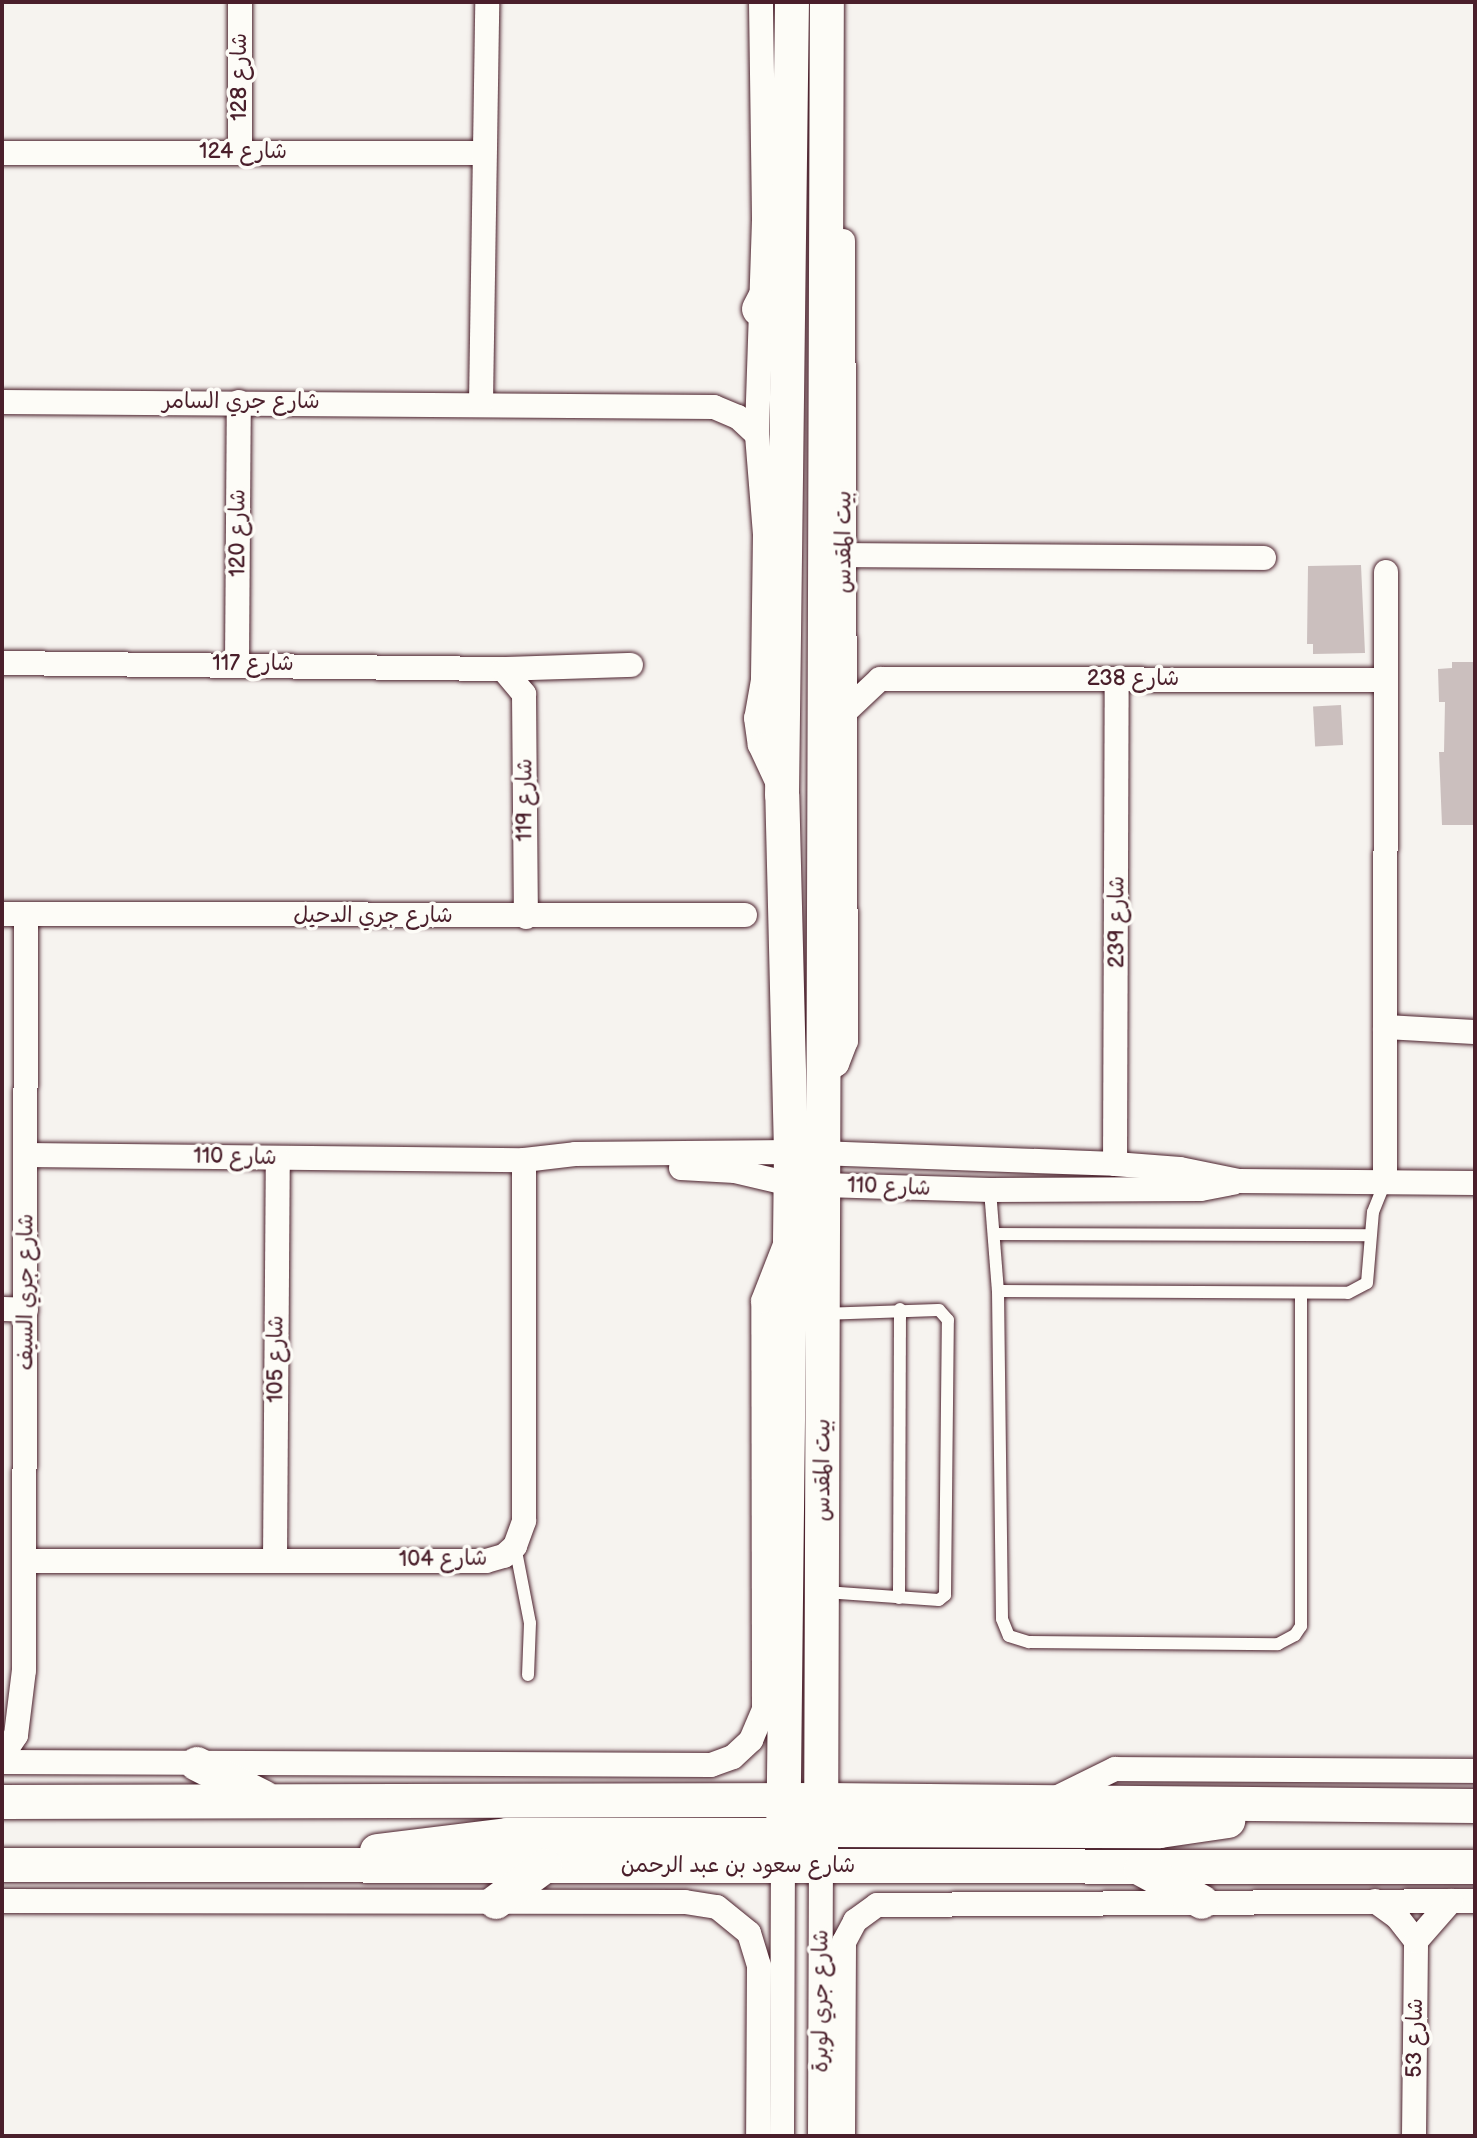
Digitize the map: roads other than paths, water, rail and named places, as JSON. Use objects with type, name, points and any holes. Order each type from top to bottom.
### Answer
[{"type":"main road","name":"بيت المقدس","points":[[792,2],[782,795],[806,1169],[823,1314],[824,1816],[821,1867]]},
{"type":"main road","name":"بيت المقدس","points":[[783,1867],[786,1816],[787,1238],[806,1169],[823,1074],[834,78],[827,2]]},
{"type":"main road","points":[[759,309],[789,247]]},
{"type":"main road","points":[[197,1764],[270,1801]]},
{"type":"main road","points":[[2,1802],[270,1801],[786,1816],[803,1825],[824,1816],[1046,1803],[1475,1806]]},
{"type":"main road","points":[[783,1867],[796,1845],[824,1816],[1160,1831],[1299,1805]]},
{"type":"main road","points":[[319,1866],[400,1845],[464,1837],[786,1816]]},
{"type":"main road","name":"شارع سعود بن عبد الرحمن","points":[[2,1865],[1475,1867]]},
{"type":"main road","points":[[496,1902],[545,1866]]},
{"type":"main road","points":[[1137,1867],[1202,1902]]},
{"type":"street","name":"شارع 128","points":[[240,2],[240,152]]},
{"type":"street","points":[[481,403],[487,2]]},
{"type":"street","name":"بيت المقدس","points":[[761,2],[764,220],[757,435],[765,534],[763,680],[756,718],[760,745],[782,795]]},
{"type":"street","name":"بيت المقدس","points":[[823,1074],[837,1064],[846,1041],[844,555],[834,78],[842,2]]},
{"type":"street","name":"شارع 124","points":[[2,153],[484,153]]},
{"type":"street","points":[[714,407],[734,398],[759,375]]},
{"type":"street","name":"شارع جري السامر","points":[[2,402],[714,407],[738,417],[757,435]]},
{"type":"street","name":"شارع 120","points":[[237,664],[239,402]]},
{"type":"street","points":[[844,555],[1264,558]]},
{"type":"street","points":[[1385,1182],[1386,572]]},
{"type":"street","points":[[845,640],[880,679],[845,712]]},
{"type":"street","name":"شارع 117","points":[[2,663],[237,664],[512,676],[631,665]]},
{"type":"street","name":"شارع 119","points":[[512,676],[525,706],[526,917]]},
{"type":"street","name":"شارع 238","points":[[880,679],[1386,680]]},
{"type":"street","name":"شارع 239","points":[[1115,1164],[1117,679]]},
{"type":"street","name":"شارع جري الدحيل","points":[[14,914],[745,915]]},
{"type":"street","name":"شارع جري السيف","points":[[2,1756],[16,1735],[24,1670],[27,1561],[14,1310],[26,1155],[14,914]]},
{"type":"street","points":[[1385,1027],[1475,1032]]},
{"type":"street","name":"شارع 110","points":[[26,1155],[532,1159],[806,1169],[1115,1164],[1180,1169],[1239,1181],[1475,1183]]},
{"type":"street","name":"شارع 105","points":[[275,1561],[278,1158]]},
{"type":"street","name":"شارع 104","points":[[27,1561],[486,1561],[504,1556],[515,1546],[524,1521],[532,1159]]},
{"type":"street","name":"شارع 110","points":[[806,1169],[990,1190],[1201,1189],[1239,1181]]},
{"type":"street","name":"بيت المقدس","points":[[197,1764],[711,1765],[733,1757],[751,1740],[764,1709],[763,1301],[787,1238]]},
{"type":"street","name":"شارع جري السيف","points":[[24,1670],[30,1734],[50,1762]]},
{"type":"street","points":[[2,1762],[197,1764]]},
{"type":"street","points":[[1046,1803],[1115,1769],[1475,1771]]},
{"type":"street","name":"شارع جري لوبرة","points":[[782,2136],[783,1867]]},
{"type":"street","name":"شارع جري لوبرة","points":[[820,2136],[821,1867]]},
{"type":"street","name":"شارع سعود بن عبد الرحمن","points":[[2,1901],[694,1903],[728,1913],[749,1933],[759,1966],[754,2131]]},
{"type":"street","points":[[1375,1901],[1398,1918],[1416,1941],[1463,1901]]},
{"type":"street","name":"شارع سعود بن عبد الرحمن","points":[[867,1909],[888,1903],[1463,1901]]},
{"type":"street","name":"شارع جري لوبرة","points":[[843,2126],[844,1942],[867,1909]]},
{"type":"street","name":"شارع 53","points":[[1414,2136],[1416,1941]]},
{"type":"street","points":[[843,2126],[858,2136]]},
{"type":"lane","points":[[998,1291],[1301,1293],[1361,1290],[1368,1278],[1369,1235],[1385,1182]]},
{"type":"lane","points":[[990,1190],[996,1234],[998,1291],[1002,1619],[1009,1636],[1045,1642],[1278,1644],[1295,1635],[1301,1626],[1301,1293]]},
{"type":"lane","points":[[996,1234],[1369,1235]]},
{"type":"lane","points":[[899,1598],[900,1309]]},
{"type":"lane","points":[[823,1314],[939,1310],[948,1320],[945,1595],[899,1598],[823,1592]]},
{"type":"lane","points":[[515,1546],[529,1610],[528,1675]]}]
